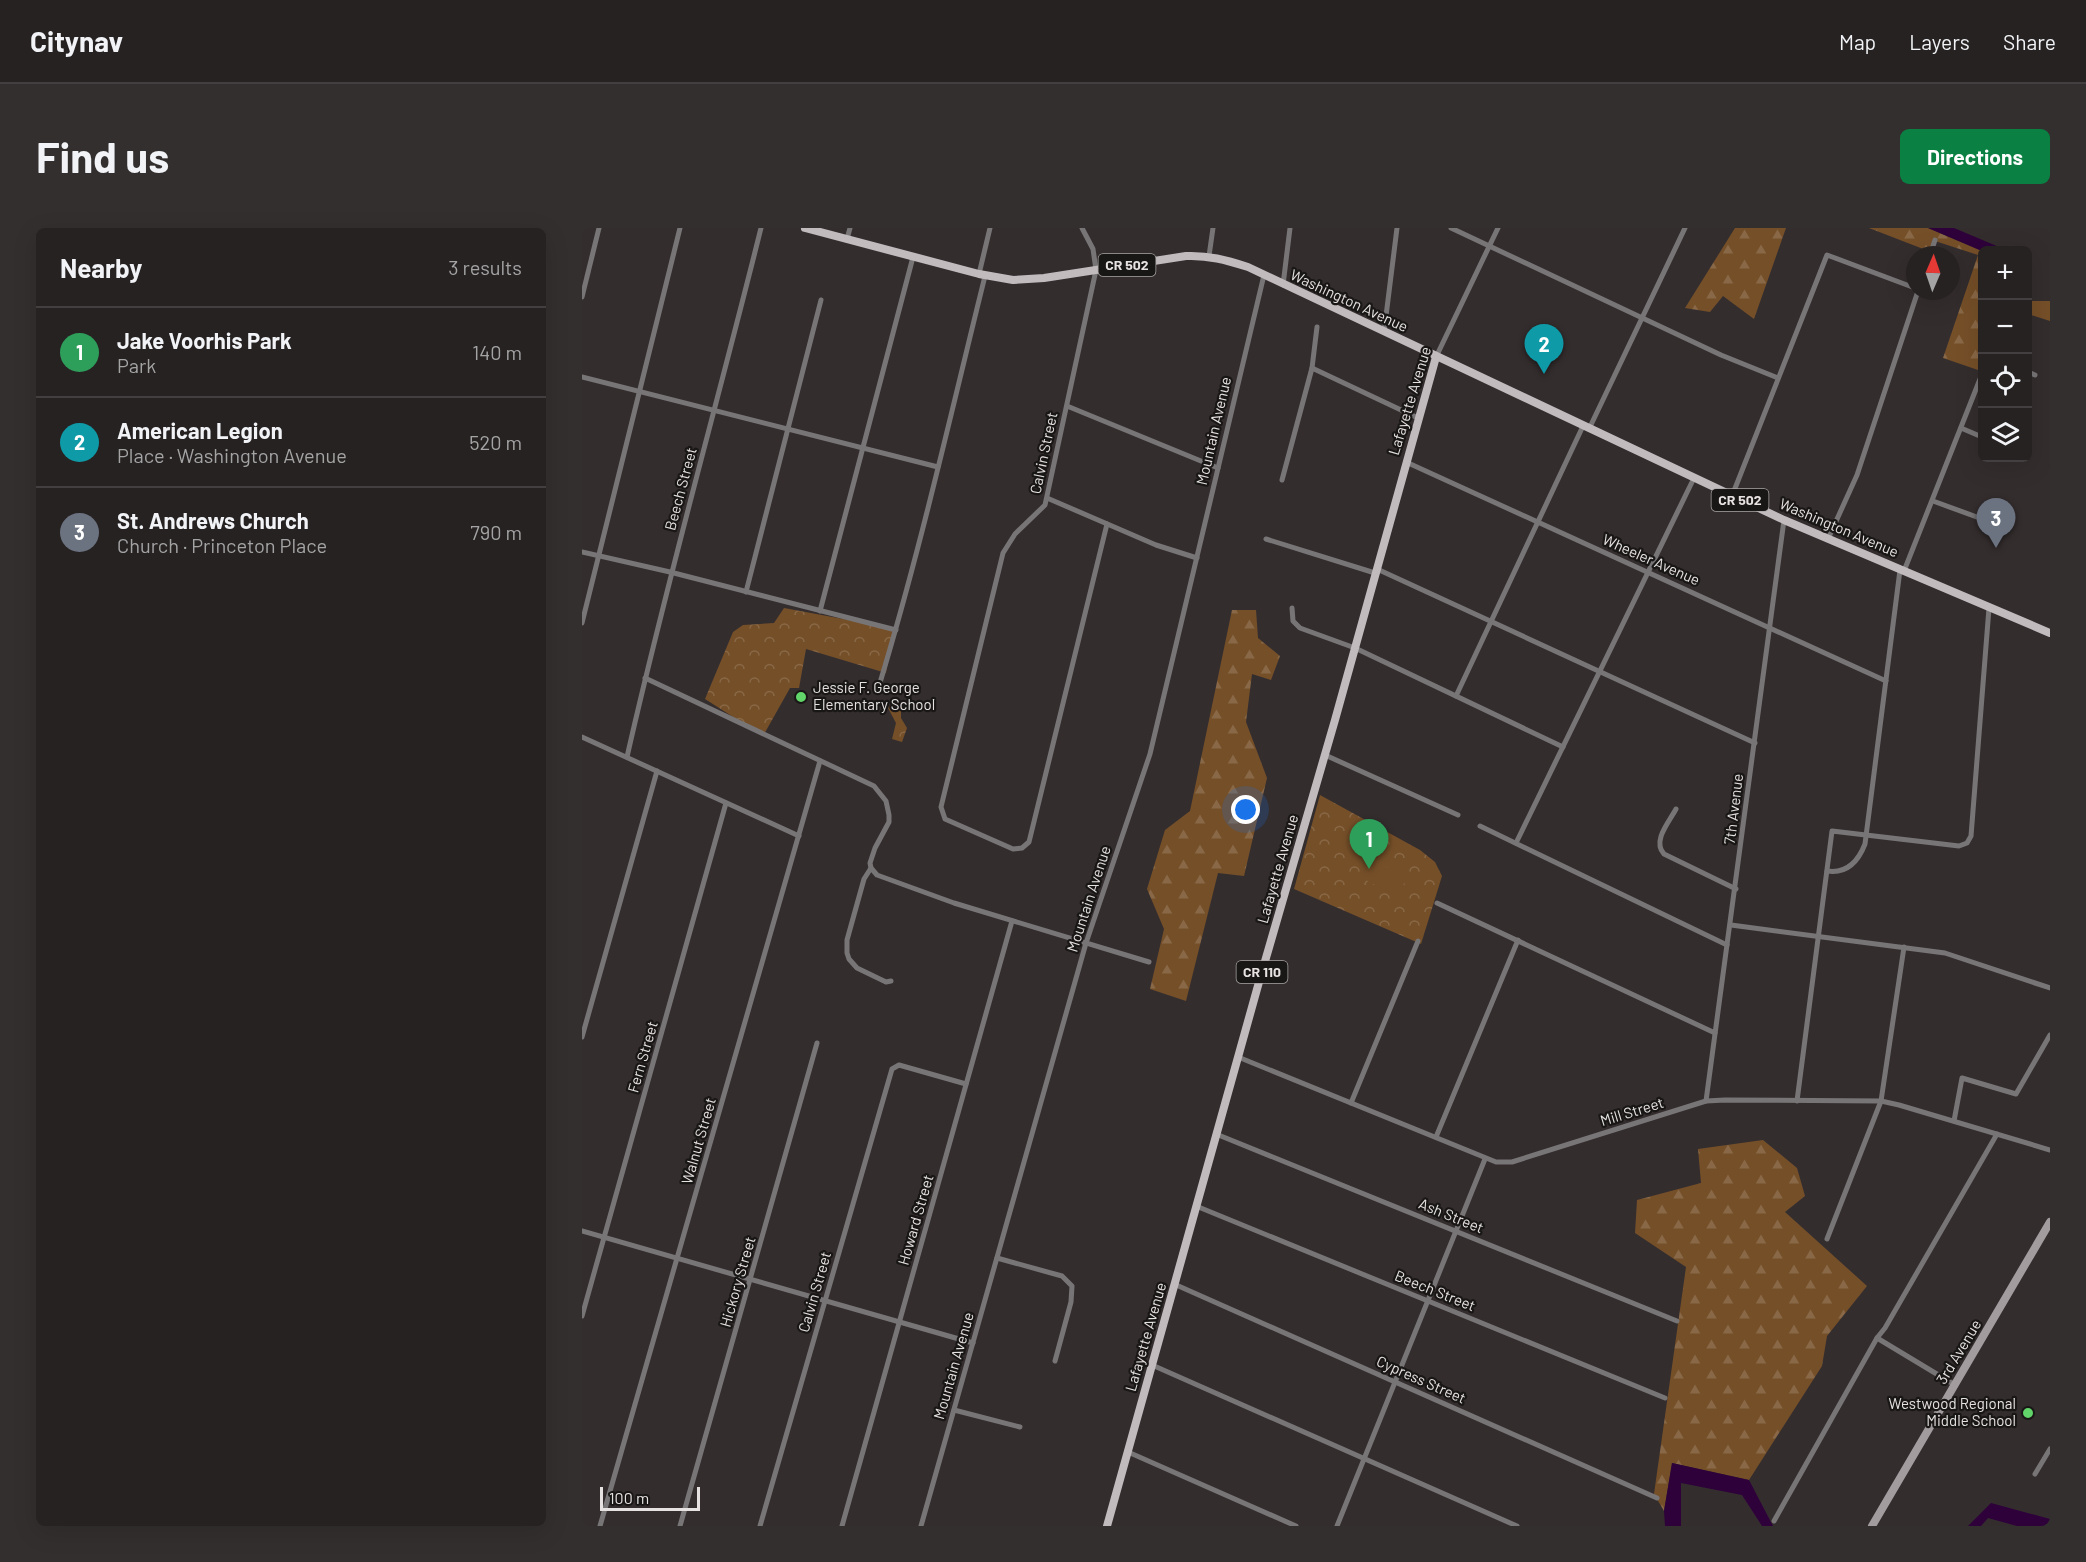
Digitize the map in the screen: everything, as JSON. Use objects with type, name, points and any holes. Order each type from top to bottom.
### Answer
[{"type":"main road","name":"Washington Avenue","points":[[805,228],[982,275],[1013,280],[1030,280],[1186,256],[1209,256],[1248,267],[1784,520],[2050,633]]},
{"type":"main road","name":"Lafayette Avenue","points":[[1107,1526],[1436,357]]},
{"type":"main road","name":"3rd Avenue","points":[[1872,1526],[2050,1222]]},
{"type":"street","points":[[582,297],[599,228]]},
{"type":"street","points":[[582,623],[680,228]]},
{"type":"street","name":"Beech Street","points":[[627,757],[670,572],[715,411],[761,228]]},
{"type":"street","points":[[847,239],[850,228]]},
{"type":"street","points":[[879,686],[896,630],[938,467],[982,275],[990,228]]},
{"type":"street","name":"Calvin Street","points":[[1082,228],[1093,249],[1096,270],[1047,498],[1045,505],[1015,534],[1003,553],[941,810],[945,819],[1013,849],[1026,846],[1029,842],[1107,525]]},
{"type":"street","points":[[1209,256],[1213,228]]},
{"type":"street","points":[[1283,285],[1290,228]]},
{"type":"street","points":[[1384,332],[1397,228]]},
{"type":"street","points":[[1451,228],[1721,355],[1778,378]]},
{"type":"street","name":"Lafayette Avenue","points":[[1436,357],[1498,228]]},
{"type":"street","points":[[1456,696],[1538,522],[1643,318],[1685,228]]},
{"type":"street","points":[[1933,246],[1935,240]]},
{"type":"street","points":[[1732,496],[1827,255],[1906,286]]},
{"type":"street","points":[[820,611],[913,257]]},
{"type":"street","name":"Mountain Avenue","points":[[921,1526],[1086,943],[1102,890],[1145,770],[1263,275]]},
{"type":"street","points":[[746,592],[821,300]]},
{"type":"street","points":[[1828,539],[1857,475],[1914,300]]},
{"type":"street","points":[[1282,480],[1312,368],[1317,327]]},
{"type":"street","points":[[1312,368],[1418,418]]},
{"type":"street","points":[[582,377],[938,467]]},
{"type":"street","points":[[1827,871],[1839,872],[1852,866],[1861,854],[1867,835],[1902,571],[1933,501],[1978,386]]},
{"type":"street","points":[[1067,406],[1218,468]]},
{"type":"street","points":[[1961,428],[1978,434]]},
{"type":"street","name":"Wheeler Avenue","points":[[1406,462],[1886,681]]},
{"type":"street","points":[[1516,843],[1694,478]]},
{"type":"street","points":[[1047,498],[1156,545],[1197,558]]},
{"type":"street","points":[[1933,501],[1985,520]]},
{"type":"street","name":"7th Avenue","points":[[1707,1101],[1784,520]]},
{"type":"street","points":[[1266,539],[1376,571],[1755,743]]},
{"type":"street","points":[[582,552],[670,572],[896,630]]},
{"type":"street","points":[[1292,608],[1293,621],[1300,628],[1355,648],[1563,747]]},
{"type":"street","points":[[1797,1101],[1832,831],[1959,846],[1967,843],[1971,836],[1989,608]]},
{"type":"street","points":[[645,678],[877,789],[886,801],[889,820],[870,863],[877,875],[954,903],[1149,962]]},
{"type":"street","points":[[582,737],[799,836]]},
{"type":"street","points":[[1325,755],[1458,815]]},
{"type":"street","name":"Walnut Street","points":[[600,1526],[820,761]]},
{"type":"street","points":[[582,1037],[657,771]]},
{"type":"street","name":"Fern Street","points":[[582,1317],[726,803]]},
{"type":"street","points":[[1676,809],[1659,840],[1663,853],[1736,889]]},
{"type":"street","points":[[1480,826],[1727,945]]},
{"type":"street","points":[[871,868],[864,879],[847,940],[847,953],[857,968],[886,982],[891,981]]},
{"type":"street","points":[[1437,903],[1715,1033]]},
{"type":"street","name":"Howard Street","points":[[842,1526],[1012,921]]},
{"type":"street","points":[[1731,925],[1945,953],[2050,988]]},
{"type":"street","points":[[1436,1137],[1518,940]]},
{"type":"street","points":[[1351,1103],[1418,941]]},
{"type":"street","points":[[1827,1239],[1881,1101],[1904,947]]},
{"type":"street","points":[[1954,1121],[1962,1078],[2016,1094],[2050,1035]]},
{"type":"street","name":"Hickory Street","points":[[680,1526],[817,1043]]},
{"type":"street","name":"Mill Street","points":[[1238,1057],[1485,1159],[1512,1162],[1707,1101],[1881,1101],[2050,1150]]},
{"type":"street","name":"Calvin Street","points":[[760,1526],[892,1069],[896,1066],[966,1084]]},
{"type":"street","name":"Ash Street","points":[[1216,1134],[1677,1321]]},
{"type":"street","points":[[1774,1521],[1877,1338],[1885,1328],[1997,1134]]},
{"type":"street","points":[[1337,1526],[1485,1159]]},
{"type":"street","name":"Beech Street","points":[[1196,1206],[1665,1398]]},
{"type":"street","points":[[582,1231],[973,1343]]},
{"type":"street","points":[[997,1258],[1062,1276],[1072,1286],[1071,1302],[1055,1361]]},
{"type":"street","name":"Cypress Street","points":[[1174,1284],[1657,1498]]},
{"type":"street","points":[[1877,1338],[1955,1386]]},
{"type":"street","points":[[1152,1365],[1517,1526]]},
{"type":"street","points":[[954,1410],[1020,1427]]},
{"type":"street","points":[[2035,1474],[2050,1449]]},
{"type":"street","points":[[1128,1452],[1296,1526]]},
{"type":"green space","points":[[1735,228],[1786,228],[1754,319],[1723,296],[1710,312],[1685,308]]},
{"type":"green space","points":[[1869,228],[1928,228],[1978,249],[1978,255],[1960,249],[1960,246],[1950,246],[1935,241],[1933,246],[1916,246]]},
{"type":"green space","points":[[1978,255],[1978,370],[1943,358]]},
{"type":"green space","points":[[2032,301],[2050,301],[2050,321],[2032,315]]},
{"type":"green space","points":[[784,608],[893,631],[886,673],[806,649],[799,688],[790,688],[763,736],[705,699],[733,632],[743,625],[774,623]]},
{"type":"green space","points":[[1232,610],[1256,610],[1258,638],[1280,656],[1271,680],[1252,674],[1246,722],[1267,778],[1244,876],[1218,873],[1186,1001],[1150,989],[1164,929],[1147,889],[1165,830],[1190,811]]},
{"type":"green space","points":[[891,704],[901,709],[901,718],[907,728],[902,742],[892,739],[896,723],[888,708]]},
{"type":"green space","points":[[1320,795],[1420,850],[1435,862],[1442,876],[1421,944],[1294,889]]},
{"type":"green space","points":[[1377,862],[1407,877],[1398,896],[1367,881]]},
{"type":"green space","points":[[1763,1140],[1797,1168],[1805,1196],[1785,1212],[1867,1286],[1827,1336],[1822,1366],[1749,1480],[1672,1463],[1664,1511],[1654,1494],[1686,1267],[1635,1233],[1637,1200],[1701,1183],[1698,1149]]},
{"type":"shaded area","points":[[1928,228],[1954,228],[1997,246],[1978,246],[1978,249]]},
{"type":"shaded area","points":[[1672,1463],[1749,1480],[1773,1526],[1762,1526],[1742,1495],[1681,1483],[1681,1526],[1665,1526],[1664,1511]]},
{"type":"shaded area","points":[[1991,1503],[2050,1519],[2050,1526],[2017,1526],[1988,1518],[1981,1526],[1968,1526]]},
{"type":"place","name":"American Legion","points":[[1544,374]]},
{"type":"place","name":"St. Andrews Church","points":[[1996,548]]},
{"type":"place","name":"Jessie F. George Elementary School","points":[[801,697]]},
{"type":"place","name":"Jake Voorhis Park","points":[[1369,869]]},
{"type":"place","name":"Westwood Regional Middle School","points":[[2028,1413]]}]
